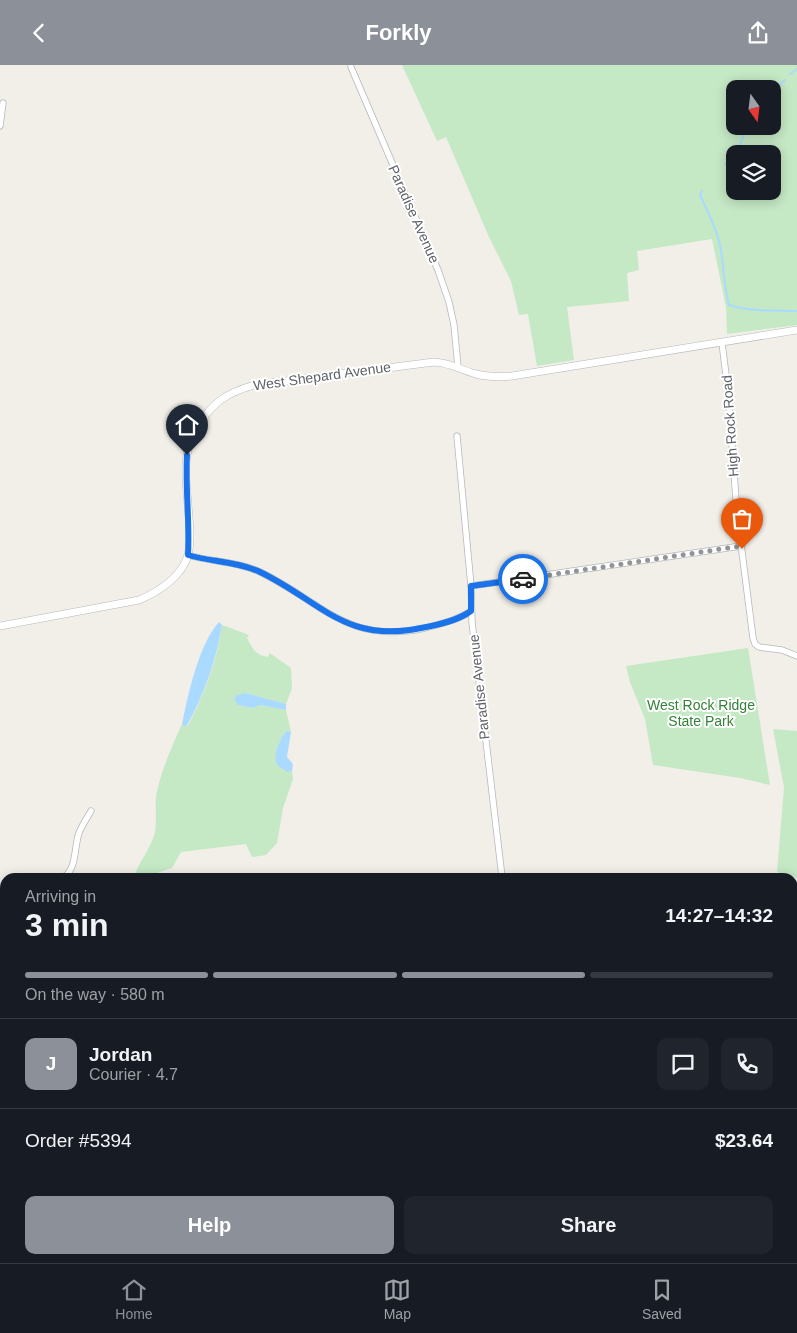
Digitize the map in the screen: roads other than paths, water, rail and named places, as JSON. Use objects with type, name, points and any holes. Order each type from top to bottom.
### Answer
[{"type":"street","name":"Paradise Avenue","points":[[351,67],[438,269],[449,302],[454,325],[458,367]]},
{"type":"street","points":[[0,126],[3,103]]},
{"type":"street","name":"West Shepard Avenue","points":[[188,555],[187,455],[193,436],[214,405],[231,393],[254,385],[422,363],[445,363],[466,371],[488,376],[512,376],[797,331]]},
{"type":"street","name":"High Rock Road","points":[[722,343],[728,391],[741,546],[754,644],[759,647],[782,650],[797,656]]},
{"type":"street","name":"Paradise Avenue","points":[[457,436],[471,586],[471,611],[502,873]]},
{"type":"street","points":[[471,586],[741,546]]},
{"type":"street","points":[[0,625],[139,600],[155,594],[169,582],[188,555],[250,568],[293,591],[328,614],[344,622],[373,631],[388,633],[406,631],[454,619],[471,611]]},
{"type":"street","points":[[69,873],[80,831],[91,811]]},
{"type":"water","points":[[219,622],[222,625],[213,665],[186,727],[182,724],[195,670],[212,631]]},
{"type":"water","points":[[246,693],[286,704],[286,710],[260,705],[252,708],[238,705],[234,699],[237,695]]},
{"type":"water","points":[[286,731],[291,732],[287,757],[293,764],[292,771],[288,772],[278,766],[276,762],[279,743]]},
{"type":"waterway","points":[[790,74],[797,69]]},
{"type":"waterway","points":[[781,83],[785,80]]},
{"type":"waterway","points":[[740,145],[743,136]]},
{"type":"waterway","points":[[702,191],[700,195],[720,244],[729,305],[754,310],[797,311]]},
{"type":"park label","name":"West Rock Ridge State Park","points":[[701,713]]}]
